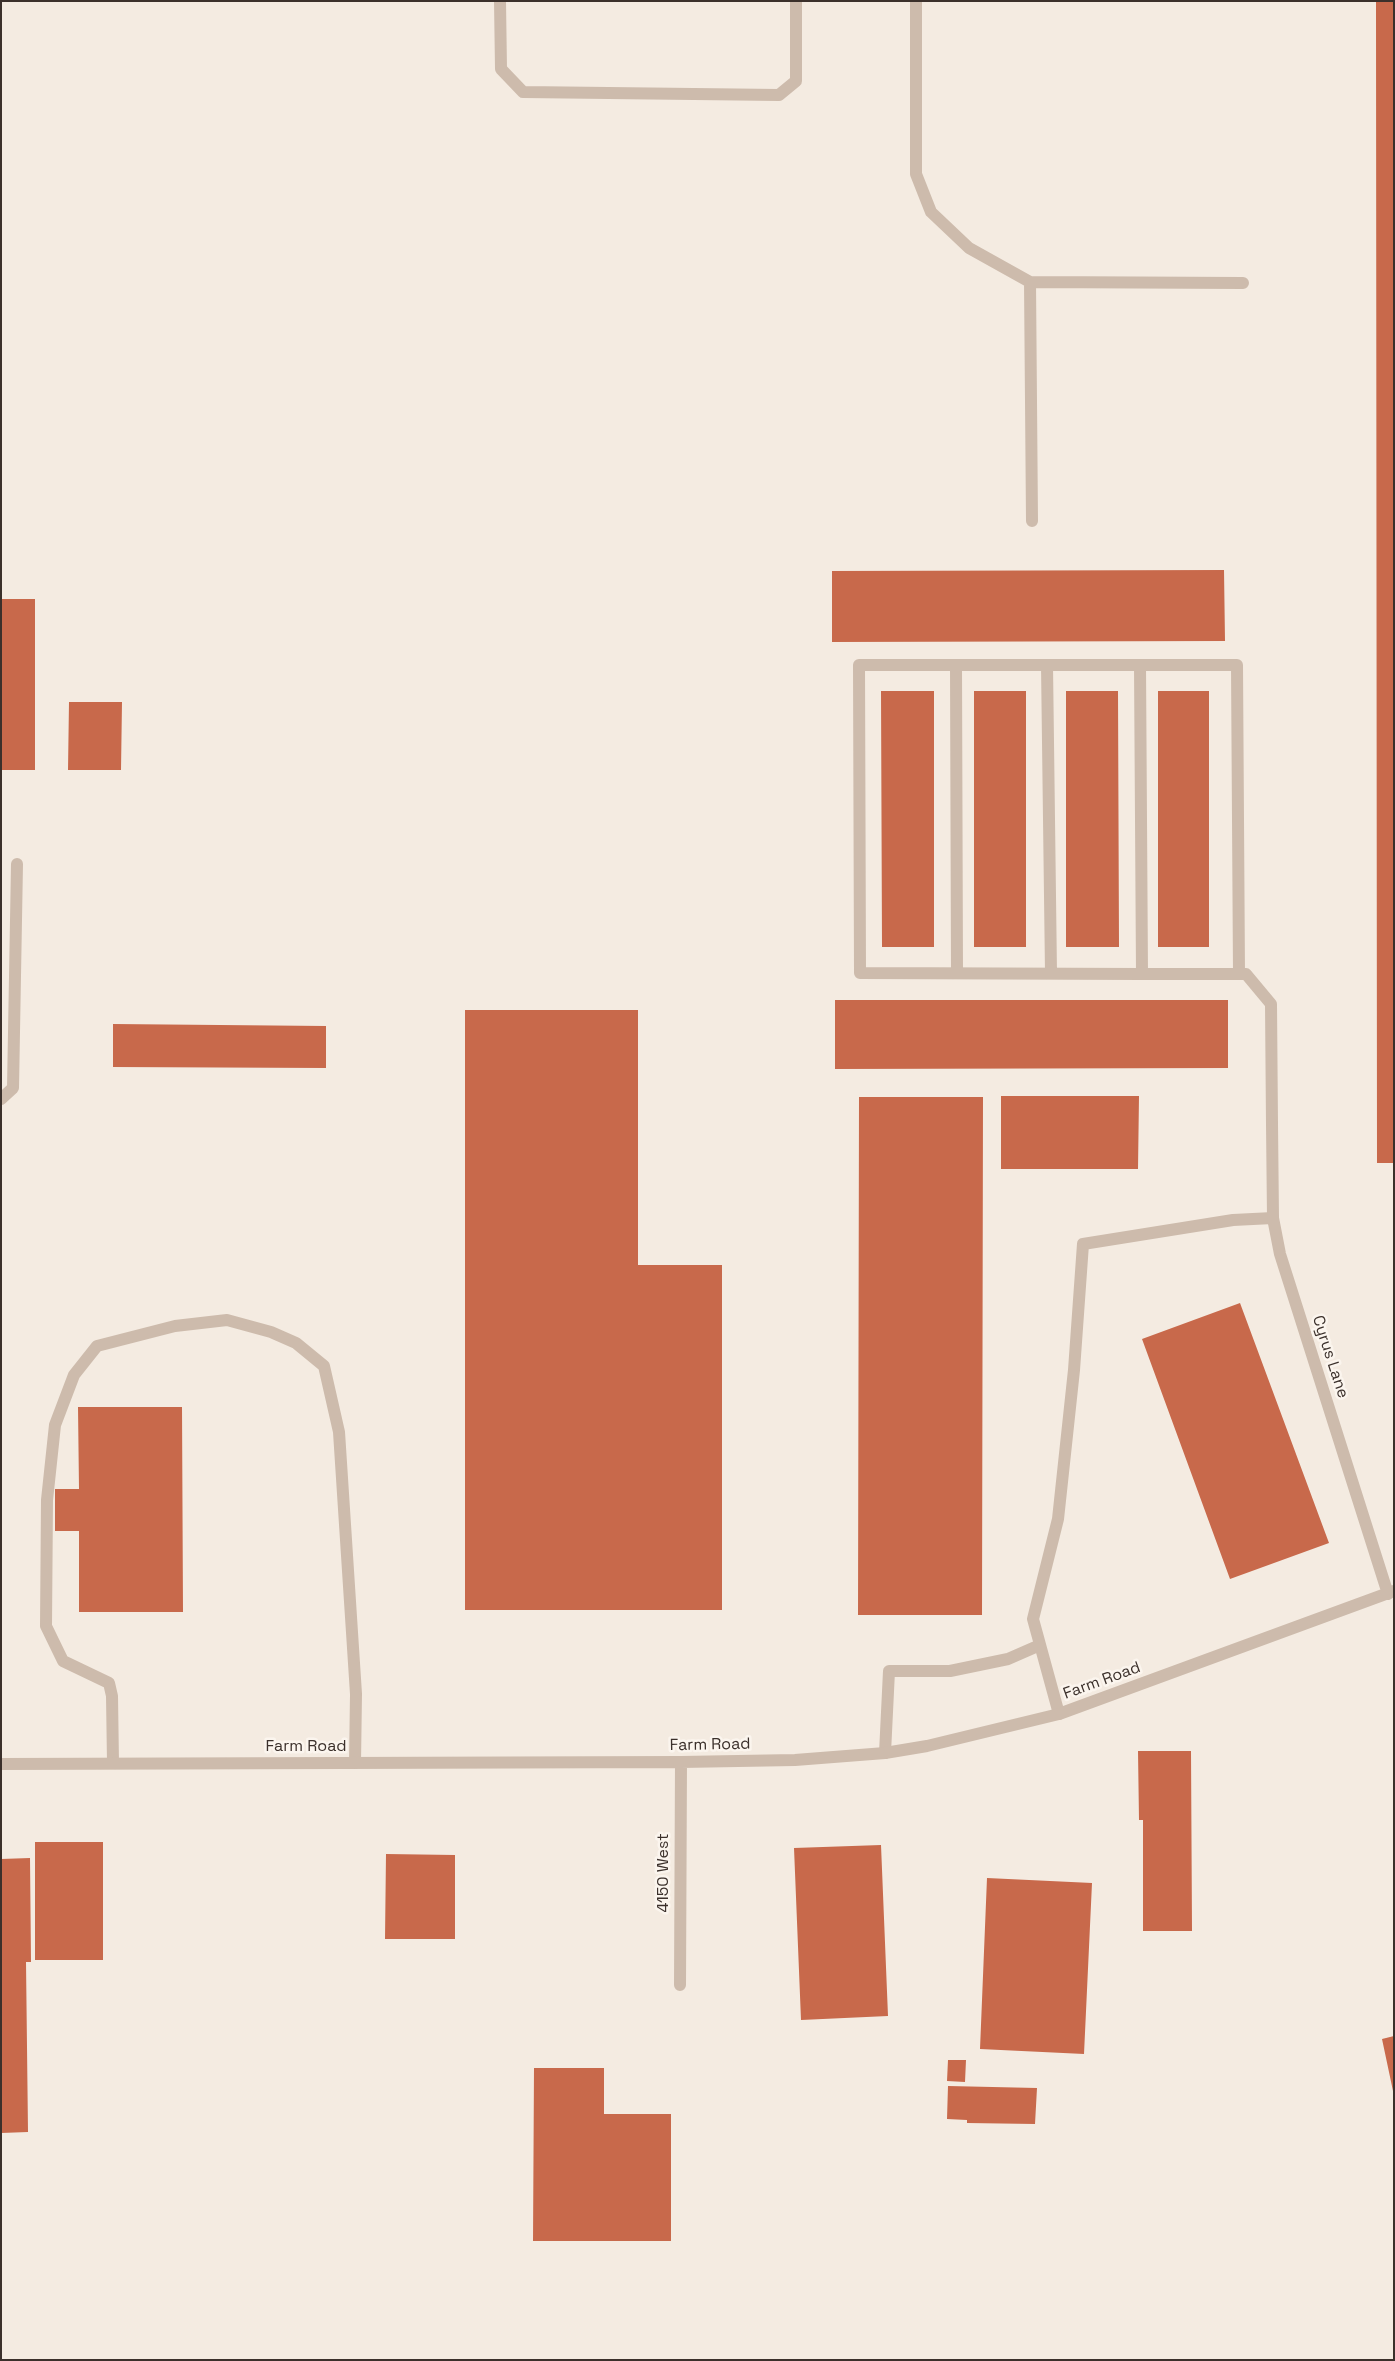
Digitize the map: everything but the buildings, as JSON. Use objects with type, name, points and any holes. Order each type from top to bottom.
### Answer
[{"type":"street","points":[[500,1],[501,68],[523,92],[779,95],[796,81],[796,1]]},
{"type":"street","points":[[916,1],[916,174],[931,212],[969,248],[1030,282],[1243,283]]},
{"type":"street","points":[[1030,282],[1032,521]]},
{"type":"street","points":[[859,665],[956,665],[1237,665],[1239,974],[860,973],[859,665]]},
{"type":"street","points":[[956,665],[957,973]]},
{"type":"street","points":[[1048,665],[1051,973]]},
{"type":"street","points":[[1140,665],[1142,974]]},
{"type":"street","points":[[1,1099],[13,1088],[17,864]]},
{"type":"street","name":"Cyrus Lane","points":[[1239,974],[1246,974],[1271,1004],[1274,1218],[1280,1254],[1391,1592]]},
{"type":"street","points":[[1059,1714],[1033,1619],[1058,1519],[1074,1370],[1082,1244],[1233,1220],[1274,1218]]},
{"type":"street","points":[[113,1763],[112,1696],[108,1682],[63,1661],[46,1626],[47,1500],[55,1425],[74,1375],[97,1346],[175,1326],[226,1320],[271,1332],[296,1343],[324,1366],[339,1432],[356,1694],[355,1763]]},
{"type":"street","name":"Farm Road","points":[[1,1764],[681,1762],[794,1760],[885,1753],[965,1737],[1059,1714],[1391,1592]]},
{"type":"street","points":[[885,1753],[889,1671],[950,1671],[1008,1659],[1040,1645]]},
{"type":"street","name":"4150 West","points":[[680,1984],[681,1762]]}]
